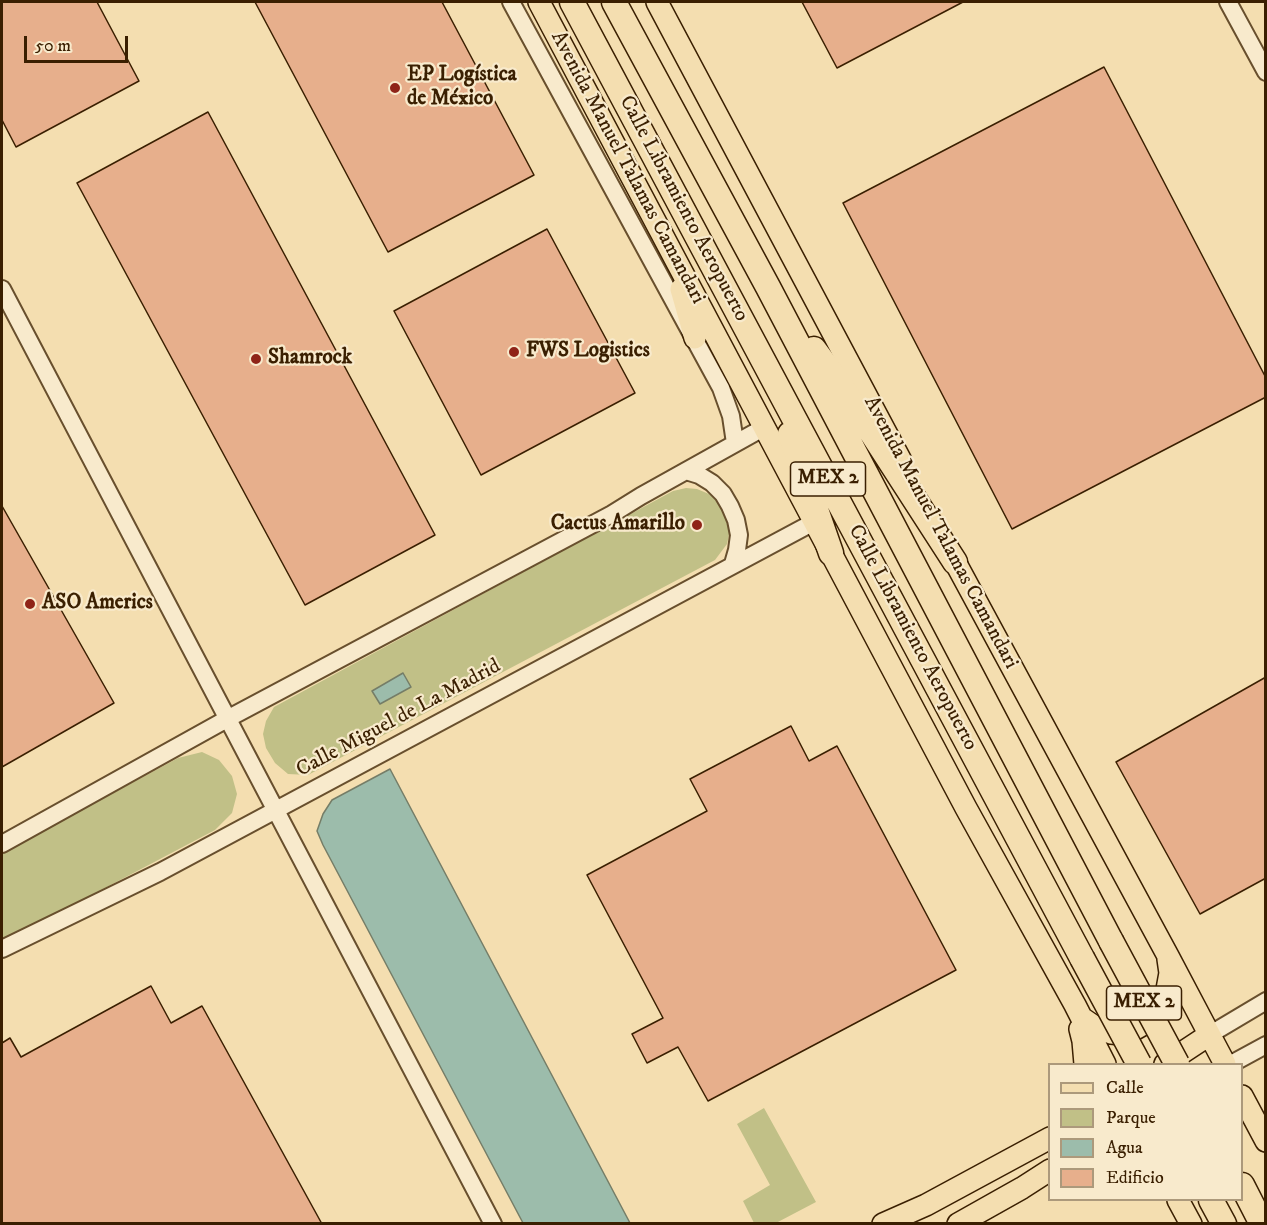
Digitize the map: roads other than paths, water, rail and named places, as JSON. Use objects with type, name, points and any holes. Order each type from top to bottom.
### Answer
[{"type":"highway","name":"Calle Libramiento Aeropuerto","points":[[572,2],[1138,1063]]},
{"type":"highway","name":"Calle Libramiento Aeropuerto","points":[[614,2],[768,287],[1176,1063]]},
{"type":"highway","points":[[768,287],[842,387],[955,562]]},
{"type":"highway","points":[[766,363],[831,553]]},
{"type":"highway","points":[[1243,1187],[1262,1224]]},
{"type":"highway","points":[[1211,1201],[1224,1224]]},
{"type":"main road","name":"Avenida Manuel Talamas Camandari","points":[[538,2],[1104,1063]]},
{"type":"main road","name":"Avenida Manuel Talamas Camandari","points":[[657,2],[1224,1063]]},
{"type":"main road","points":[[664,237],[681,287],[694,338]]},
{"type":"main road","points":[[1078,1011],[1095,1027],[1111,1034],[1130,1032],[1144,1024],[1162,1007],[1170,973],[1168,956]]},
{"type":"main road","points":[[1078,1011],[1085,1063]]},
{"type":"main road","points":[[1168,1063],[1209,1035]]},
{"type":"main road","points":[[1243,1098],[1263,1137]]},
{"type":"main road","points":[[1243,1123],[1263,1137]]},
{"type":"main road","points":[[883,1224],[926,1205],[1048,1139]]},
{"type":"main road","points":[[958,1224],[1048,1171]]},
{"type":"main road","points":[[1022,1188],[1048,1179]]},
{"type":"main road","points":[[1179,1201],[1191,1224]]},
{"type":"street","points":[[511,2],[721,388],[731,416],[735,443]]},
{"type":"street","points":[[1227,2],[1266,72]]},
{"type":"street","points":[[2,289],[493,1224]]},
{"type":"street","points":[[2,844],[227,719],[612,514],[764,428]]},
{"type":"street","points":[[686,471],[699,475],[712,483],[723,494],[730,506],[739,535],[738,550],[733,564]]},
{"type":"street","name":"Calle Miguel de La Madrid","points":[[2,949],[160,872],[814,522]]},
{"type":"street","points":[[1209,1035],[1266,1001]]},
{"type":"street","points":[[1235,1063],[1266,1045]]},
{"type":"water","points":[[403,673],[411,687],[380,704],[372,691]]},
{"type":"water","points":[[390,769],[630,1223],[523,1223],[323,845],[317,831],[323,814],[332,800]]},
{"type":"place","name":"EP Logística de México","points":[[395,88]]},
{"type":"place","name":"FWS Logistics","points":[[514,352]]},
{"type":"place","name":"Shamrock","points":[[256,359]]},
{"type":"place","name":"Cactus Amarillo","points":[[697,525]]},
{"type":"place","name":"ASO Americs","points":[[30,604]]}]
